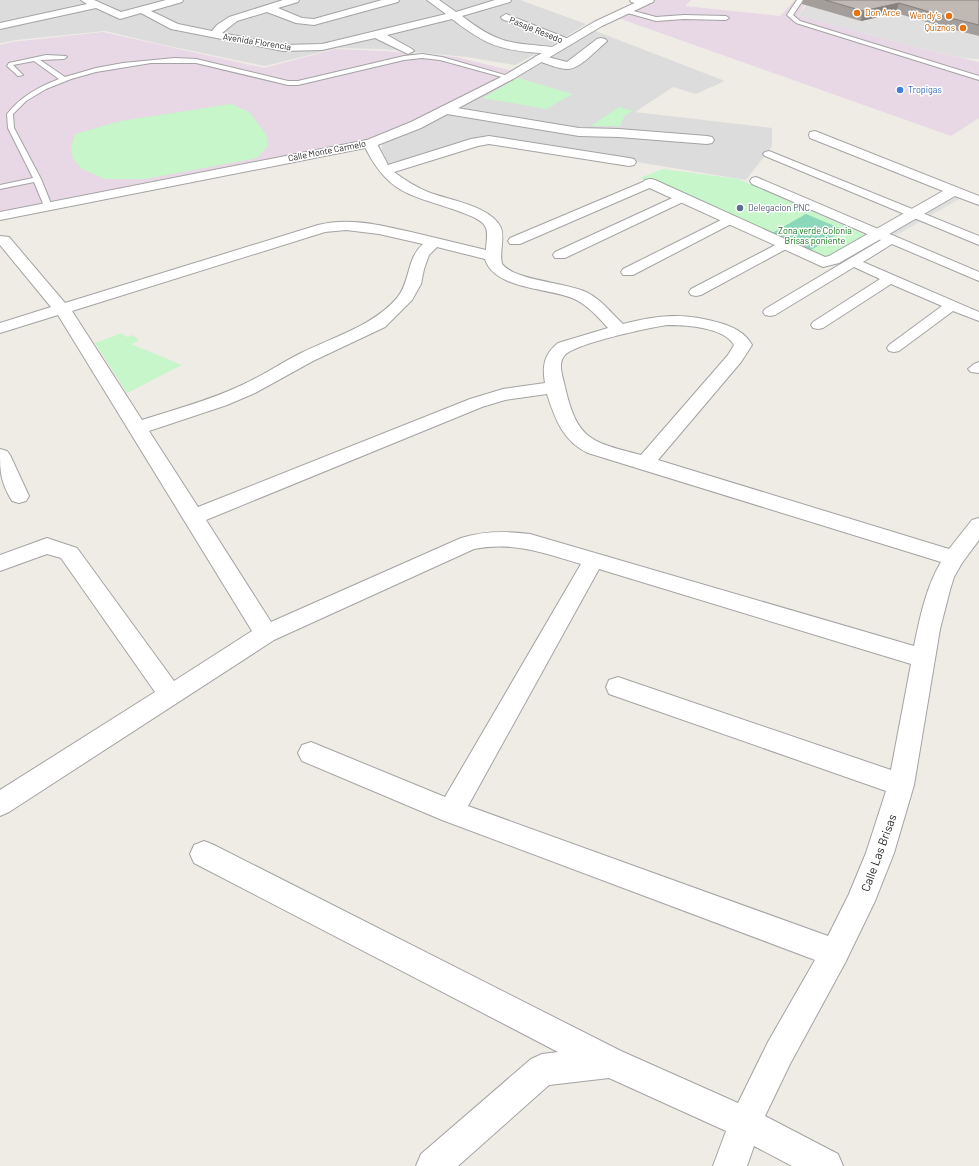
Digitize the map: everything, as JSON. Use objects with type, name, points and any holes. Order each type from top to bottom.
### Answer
[{"type":"street","points":[[86,0],[120,16],[178,0]]},
{"type":"street","name":"Avenida Florencia","points":[[294,0],[233,19],[221,27],[215,35],[271,46],[298,48],[322,47],[456,15],[506,0]]},
{"type":"street","points":[[268,8],[300,21],[314,22],[394,0]]},
{"type":"street","points":[[432,0],[456,15],[485,38],[508,46],[553,50]]},
{"type":"street","name":"Calle Monte Carmelo","points":[[0,216],[370,143],[416,125],[509,77],[598,24],[626,11],[642,1]]},
{"type":"street","points":[[0,26],[97,6]]},
{"type":"street","points":[[142,10],[175,27],[215,35]]},
{"type":"street","name":"Pasaje Resedo","points":[[506,17],[567,42]]},
{"type":"street","points":[[377,34],[408,51]]},
{"type":"street","points":[[540,58],[568,66],[576,62],[601,42]]},
{"type":"street","points":[[445,110],[578,132],[619,133],[707,140]]},
{"type":"street","points":[[815,136],[979,201]]},
{"type":"street","points":[[385,170],[476,142],[489,140],[629,162]]},
{"type":"street","points":[[370,143],[385,170],[402,185],[482,216],[491,223],[494,229],[495,242],[493,256],[494,262],[498,269],[506,274],[566,291],[587,299],[594,304],[620,331]]},
{"type":"street","points":[[770,154],[979,241]]},
{"type":"street","points":[[756,181],[979,277]]},
{"type":"street","points":[[515,241],[650,183],[817,260],[829,262],[884,237]]},
{"type":"street","points":[[770,312],[853,262],[915,215],[954,191]]},
{"type":"street","points":[[560,254],[681,198]]},
{"type":"street","points":[[628,272],[729,220]]},
{"type":"street","points":[[0,328],[333,226],[359,226],[493,256]]},
{"type":"street","points":[[4,240],[62,309],[266,634]]},
{"type":"street","points":[[138,428],[228,398],[272,377],[307,357],[379,323],[404,300],[413,284],[416,269],[422,253],[434,242]]},
{"type":"street","points":[[696,292],[783,245]]},
{"type":"street","points":[[853,262],[979,317]]},
{"type":"street","points":[[818,325],[890,278]]},
{"type":"street","points":[[894,348],[952,305]]},
{"type":"street","points":[[645,463],[735,358],[743,345],[741,340],[724,330],[693,321],[668,320],[620,331],[564,347],[558,351],[553,363],[556,387],[563,417],[576,436],[591,446],[645,463],[954,558]]},
{"type":"street","points":[[193,517],[476,403],[503,395],[556,387]]},
{"type":"street","points":[[0,456],[19,496]]},
{"type":"street","name":"Calle Las Brisas","points":[[730,1166],[745,1123],[779,1053],[835,953],[861,901],[880,853],[901,785],[928,629],[939,590],[943,577],[954,558],[979,525]]},
{"type":"street","points":[[0,804],[266,634],[468,543],[482,539],[509,538],[530,541],[923,658]]},
{"type":"street","points":[[0,563],[47,546],[70,553],[171,696]]},
{"type":"street","points":[[451,812],[593,560]]},
{"type":"street","points":[[618,687],[901,785]]},
{"type":"street","points":[[311,754],[451,812],[835,953]]},
{"type":"street","points":[[204,854],[610,1062],[745,1123],[826,1166]]},
{"type":"street","points":[[433,1166],[542,1070],[610,1062]]},
{"type":"lane","points":[[800,0],[790,16],[798,22],[863,40],[894,52],[978,78]]},
{"type":"lane","points":[[626,11],[656,19],[684,17],[726,18]]},
{"type":"lane","points":[[48,206],[37,179],[9,130],[10,114],[14,108],[35,93],[64,79],[91,71],[130,64],[182,60],[203,63],[298,84],[404,58],[422,56],[440,58],[509,77]]},
{"type":"lane","points":[[20,75],[10,66],[11,64],[46,57],[64,57]]},
{"type":"lane","points":[[35,60],[64,79]]},
{"type":"lane","points":[[0,187],[37,179]]},
{"type":"shaded area","points":[[0,0],[520,0],[586,24],[547,48],[515,65],[467,57],[381,49],[337,48],[265,66],[105,31],[0,43]]},
{"type":"shaded area","name":"Tropigas","points":[[656,0],[691,0],[685,6],[780,16],[795,0],[800,0],[807,2],[798,15],[923,49],[979,62],[979,118],[951,136],[618,18]]},
{"type":"shaded area","points":[[825,0],[873,0],[927,22],[979,36],[979,59],[963,58],[923,49],[798,15],[807,5]]},
{"type":"shaded area","points":[[593,30],[725,81],[696,94],[673,87],[635,112],[772,128],[772,146],[746,180],[486,137],[390,167],[382,150],[382,144],[386,140]]},
{"type":"shaded area","points":[[103,32],[264,68],[335,49],[384,51],[456,57],[517,72],[370,143],[0,216],[0,45],[12,42]]},
{"type":"shaded area","points":[[944,191],[961,198],[890,239],[873,232]]},
{"type":"green space","points":[[518,78],[573,94],[546,109],[483,98]]},
{"type":"green space","points":[[231,104],[249,112],[266,134],[268,146],[257,158],[145,179],[105,179],[82,169],[73,159],[71,147],[75,134],[121,121]]},
{"type":"green space","points":[[619,107],[633,111],[625,115],[620,126],[591,126]]},
{"type":"green space","name":"Zona verde Colonia Brisas poniente","points":[[663,169],[738,179],[872,238],[834,260],[808,256],[640,178]]},
{"type":"green space","points":[[806,214],[844,230],[806,253],[767,236]]},
{"type":"green space","points":[[122,333],[127,337],[133,335],[139,341],[131,344],[182,365],[127,393],[95,343]]},
{"type":"building","points":[[825,0],[979,0],[979,25],[899,3],[863,11]]},
{"type":"place","name":"Don Arce","points":[[857,13]]},
{"type":"place","name":"Wendy's","points":[[949,16]]},
{"type":"place","name":"Quiznos","points":[[963,28]]},
{"type":"place","name":"Tropigas","points":[[900,90]]},
{"type":"place","name":"Delegacion PNC","points":[[740,208]]}]
